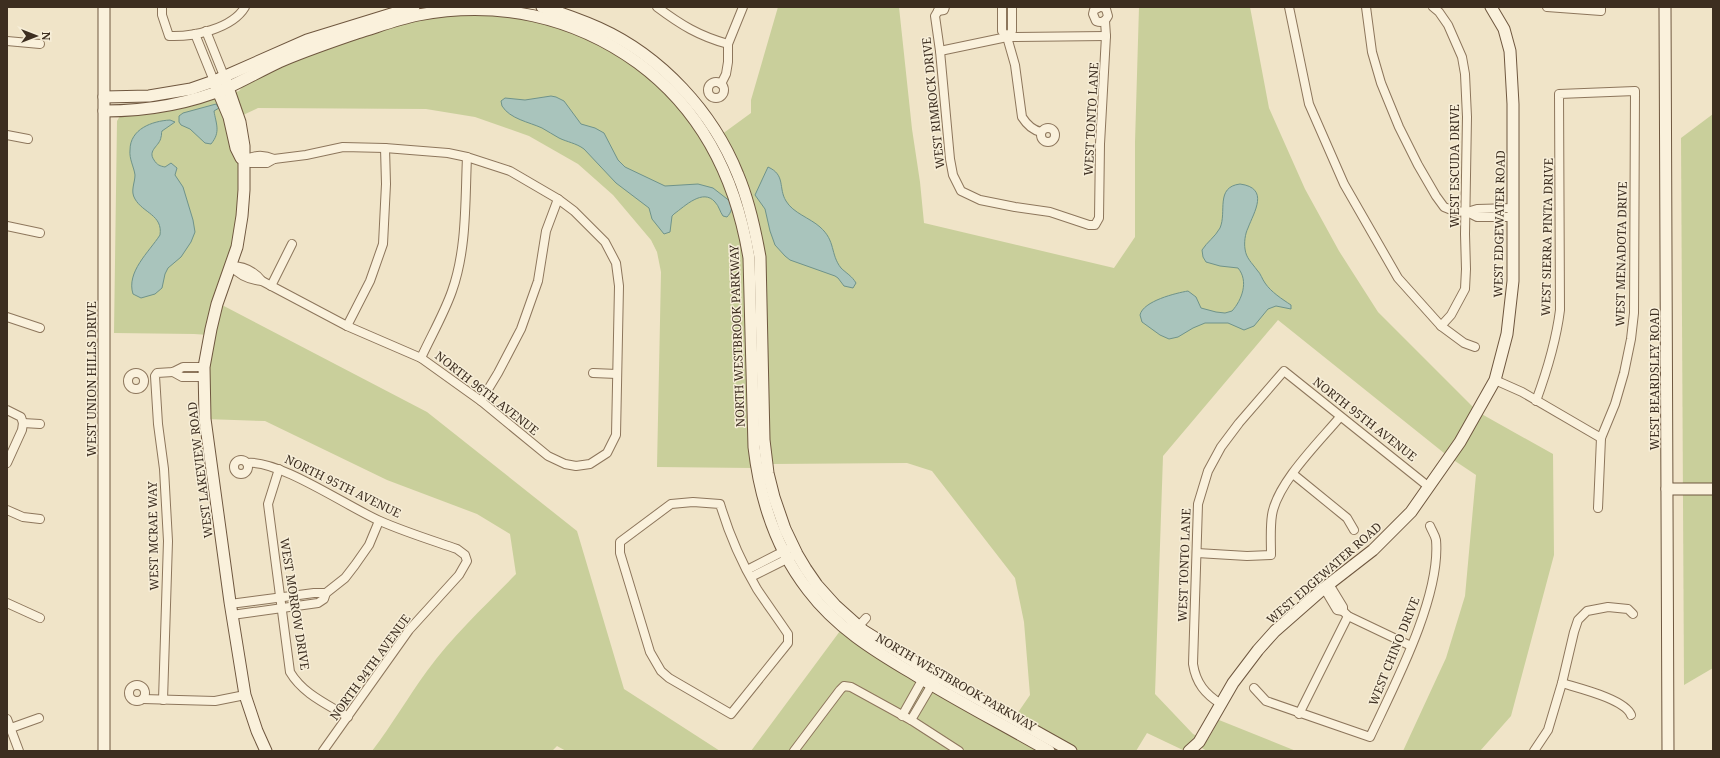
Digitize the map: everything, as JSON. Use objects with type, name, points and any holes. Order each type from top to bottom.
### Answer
[{"type":"street","name":"WEST UNION HILLS DRIVE","points":[[104,7],[104,751]]},
{"type":"street","points":[[162,7],[169,36],[184,37],[206,31],[232,21],[240,15],[244,7]]},
{"type":"street","points":[[224,76],[307,40],[414,7]]},
{"type":"street","name":"NORTH WESTBROOK PARKWAY","points":[[542,7],[600,28],[636,49],[657,64],[679,85],[709,121],[728,153],[738,174],[751,214],[760,257],[757,327],[759,409],[764,440],[763,474],[779,512],[790,553],[809,591],[828,612],[858,626],[929,678],[1049,751]]},
{"type":"street","points":[[657,7],[685,28],[704,37],[728,44]]},
{"type":"street","points":[[721,84],[726,74],[728,44],[743,7]]},
{"type":"street","points":[[1002,7],[1002,31],[1007,37],[1015,65],[1022,117],[1034,130],[1041,132]]},
{"type":"street","points":[[1007,37],[1012,31],[1012,7]]},
{"type":"street","name":"WEST TONTO LANE","points":[[961,191],[980,200],[1015,208],[1050,212],[1089,225],[1095,225],[1099,218],[1100,144],[1106,36],[1105,21],[1108,14],[1106,9],[1101,7],[1094,10],[1093,17],[1098,22],[1105,21]]},
{"type":"street","points":[[1289,7],[1309,104],[1344,184],[1398,278],[1441,326],[1464,343],[1475,347]]},
{"type":"street","points":[[1366,7],[1372,52],[1381,83],[1418,166],[1444,207],[1454,211],[1466,212],[1477,209],[1513,212]]},
{"type":"street","name":"WEST ESCUDA DRIVE","points":[[1433,7],[1439,12],[1448,25],[1462,57],[1465,74],[1467,117],[1465,289],[1451,315],[1441,326]]},
{"type":"street","name":"WEST EDGEWATER ROAD","points":[[1189,751],[1197,746],[1233,683],[1258,650],[1285,621],[1326,586],[1373,550],[1410,512],[1460,442],[1496,380],[1508,334],[1513,281],[1512,73],[1510,51],[1504,30],[1491,7]]},
{"type":"street","name":"WEST BEARDSLEY ROAD","points":[[1665,7],[1668,751]]},
{"type":"street","name":"NORTH WESTBROOK PARKWAY","points":[[104,110],[153,108],[175,104],[311,50],[365,31],[418,15],[456,10],[501,8],[553,20],[599,38],[618,49],[651,73],[687,110],[700,127],[719,158],[736,200],[746,237],[757,327]]},
{"type":"street","name":"WEST RIMROCK DRIVE","points":[[939,8],[935,16],[940,51],[950,159],[953,175],[961,191]]},
{"type":"street","points":[[1548,8],[1601,9]]},
{"type":"street","name":"WEST LAKEVIEW ROAD","points":[[206,31],[224,76],[220,86]]},
{"type":"street","name":"WEST LAKEVIEW ROAD","points":[[195,34],[220,86],[240,122],[244,146],[244,190],[242,216],[231,266],[213,320],[204,372],[205,419],[231,609],[245,695],[257,731],[266,751]]},
{"type":"street","points":[[940,51],[1007,37],[1106,36]]},
{"type":"street","points":[[7,41],[40,44]]},
{"type":"street","name":"NORTH WESTBROOK PARKWAY","points":[[104,98],[166,94],[191,88],[220,86]]},
{"type":"street","name":"WEST SIERRA PINTA DRIVE","points":[[1536,401],[1550,361],[1557,333],[1560,310],[1559,94],[1635,91]]},
{"type":"street","name":"WEST MENADOTA DRIVE","points":[[1598,508],[1601,438],[1615,404],[1624,373],[1631,339],[1634,313],[1635,91]]},
{"type":"street","points":[[7,134],[28,139]]},
{"type":"street","points":[[243,161],[251,156],[267,156],[274,159],[306,155],[343,147],[429,151],[467,157],[510,171],[558,199],[574,211],[605,242],[616,263],[619,286],[617,374],[593,373]]},
{"type":"street","points":[[347,326],[370,281],[383,244],[386,184],[385,148]]},
{"type":"street","points":[[421,358],[452,291],[460,255],[465,208],[467,157]]},
{"type":"street","points":[[481,401],[498,373],[521,329],[538,281],[546,231],[558,199]]},
{"type":"street","points":[[7,226],[40,233]]},
{"type":"street","points":[[271,286],[292,244]]},
{"type":"street","name":"NORTH 96TH AVENUE","points":[[231,266],[237,273],[253,280],[262,281],[347,326],[421,358],[481,401],[548,456],[565,464],[576,466],[590,464],[607,453],[616,435],[617,374]]},
{"type":"street","points":[[7,317],[40,328]]},
{"type":"street","name":"WEST TONTO LANE","points":[[1221,704],[1204,690],[1194,674],[1193,664],[1198,504],[1208,471],[1221,447],[1239,423],[1284,371]]},
{"type":"street","name":"NORTH 95TH AVENUE","points":[[1284,371],[1340,417],[1405,466],[1429,487]]},
{"type":"street","points":[[144,381],[173,372],[182,377],[204,372]]},
{"type":"street","name":"WEST MCRAE WAY","points":[[156,377],[158,424],[164,469],[168,541],[163,700]]},
{"type":"street","points":[[1496,380],[1601,438]]},
{"type":"street","points":[[7,410],[20,417],[23,423],[22,430],[7,463]]},
{"type":"street","points":[[1197,554],[1247,556],[1271,555],[1272,515],[1276,499],[1292,474],[1340,417]]},
{"type":"street","points":[[23,423],[40,424]]},
{"type":"street","name":"NORTH 95TH AVENUE","points":[[247,462],[257,462],[279,469],[379,521],[457,549],[465,555],[467,561]]},
{"type":"street","name":"WEST MORROW DRIVE","points":[[279,469],[268,504],[290,672],[296,682],[311,695],[348,717]]},
{"type":"street","points":[[1292,474],[1347,518],[1354,530]]},
{"type":"street","points":[[1667,489],[1713,489]]},
{"type":"street","points":[[693,502],[720,504],[725,522],[749,574],[788,634],[788,643],[732,714],[669,678],[661,671],[650,652],[628,584],[620,554],[620,542],[671,504],[693,502]]},
{"type":"street","points":[[7,510],[23,517],[40,519]]},
{"type":"street","points":[[231,609],[282,608],[318,603],[324,599],[326,593],[344,578],[369,545],[379,521]]},
{"type":"street","name":"WEST CHINO DRIVE","points":[[1299,714],[1370,738],[1411,646],[1431,592],[1436,552],[1436,538],[1430,526]]},
{"type":"street","points":[[749,574],[790,553]]},
{"type":"street","name":"NORTH 94TH AVENUE","points":[[323,751],[409,630],[459,575],[467,561]]},
{"type":"street","points":[[1326,586],[1345,611],[1411,646]]},
{"type":"street","points":[[231,609],[280,598],[314,593],[326,593]]},
{"type":"street","points":[[7,603],[40,618]]},
{"type":"street","points":[[1537,750],[1548,730],[1578,620],[1588,611],[1608,607],[1628,609],[1633,614]]},
{"type":"street","points":[[1254,688],[1266,701],[1299,714],[1345,611]]},
{"type":"street","name":"NORTH WESTBROOK PARKWAY","points":[[929,678],[1071,751]]},
{"type":"street","points":[[902,716],[929,678]]},
{"type":"street","points":[[911,720],[929,678]]},
{"type":"street","points":[[1562,683],[1620,702],[1629,710],[1631,715]]},
{"type":"street","points":[[794,751],[844,686],[851,687],[911,720],[959,751]]},
{"type":"street","points":[[143,699],[215,701],[245,695]]},
{"type":"street","points":[[11,728],[39,718]]},
{"type":"street","points":[[7,719],[18,751]]},
{"type":"green space","points":[[442,7],[516,7],[549,15],[667,82],[695,112],[714,140],[751,113],[751,100],[778,7],[899,7],[924,223],[1114,268],[1135,237],[1135,142],[1139,7],[1250,7],[1269,108],[1305,189],[1339,251],[1378,312],[1478,412],[1553,454],[1554,555],[1511,716],[1480,751],[1403,751],[1446,658],[1465,596],[1476,475],[1449,457],[1278,320],[1163,456],[1155,694],[1193,734],[1207,741],[1219,720],[1296,751],[1207,751],[1193,743],[1185,751],[1147,733],[1136,751],[751,751],[840,631],[828,619],[753,468],[657,467],[661,272],[657,252],[651,240],[613,195],[578,164],[529,136],[475,117],[426,109],[258,108],[241,116],[248,174],[222,305],[427,412],[577,531],[624,689],[720,751],[566,751],[557,746],[552,751],[372,751],[437,658],[470,621],[516,574],[510,534],[477,514],[387,480],[265,421],[205,419],[209,335],[114,333],[117,121],[120,116],[153,114],[180,109],[239,91],[258,69]],"holes":[[[907,463],[932,471],[1015,578],[1024,622],[1030,695],[1017,714],[901,650],[865,626],[835,599],[809,566],[789,529],[775,491],[772,464]]]},
{"type":"green space","points":[[1713,114],[1713,668],[1684,685],[1681,138]]},
{"type":"water","points":[[551,96],[564,101],[581,124],[595,128],[604,133],[618,160],[625,167],[665,186],[698,184],[713,188],[731,202],[732,208],[730,214],[727,217],[723,216],[716,204],[710,198],[700,198],[689,203],[672,216],[670,232],[664,234],[652,219],[649,208],[616,183],[584,149],[578,145],[559,138],[542,128],[520,120],[505,110],[501,101],[505,98],[525,100]]},
{"type":"water","points":[[216,104],[219,108],[214,111],[217,132],[211,144],[205,143],[190,129],[181,125],[179,122],[179,116],[183,113]]},
{"type":"water","points":[[170,120],[175,122],[162,131],[160,140],[152,153],[152,157],[160,166],[165,167],[171,163],[177,168],[175,175],[183,187],[195,232],[191,242],[181,257],[168,268],[162,288],[155,294],[141,298],[133,294],[133,278],[140,263],[160,235],[160,228],[156,219],[138,204],[135,199],[133,190],[135,175],[130,157],[131,143],[138,132],[149,124]]},
{"type":"water","points":[[768,167],[774,170],[777,174],[784,196],[789,205],[825,232],[831,242],[835,258],[841,268],[851,276],[856,283],[853,288],[844,286],[835,276],[790,260],[775,245],[765,209],[755,195]]},
{"type":"water","points":[[1240,184],[1249,186],[1255,190],[1258,202],[1245,236],[1247,255],[1267,286],[1291,305],[1291,309],[1276,306],[1268,309],[1254,326],[1244,330],[1228,323],[1205,323],[1178,337],[1169,339],[1160,335],[1142,322],[1140,315],[1142,310],[1161,298],[1188,291],[1196,297],[1201,308],[1225,313],[1232,311],[1236,307],[1244,284],[1241,273],[1238,268],[1220,266],[1206,262],[1203,257],[1202,250],[1220,228],[1222,222],[1223,201],[1227,190],[1232,186]]}]
